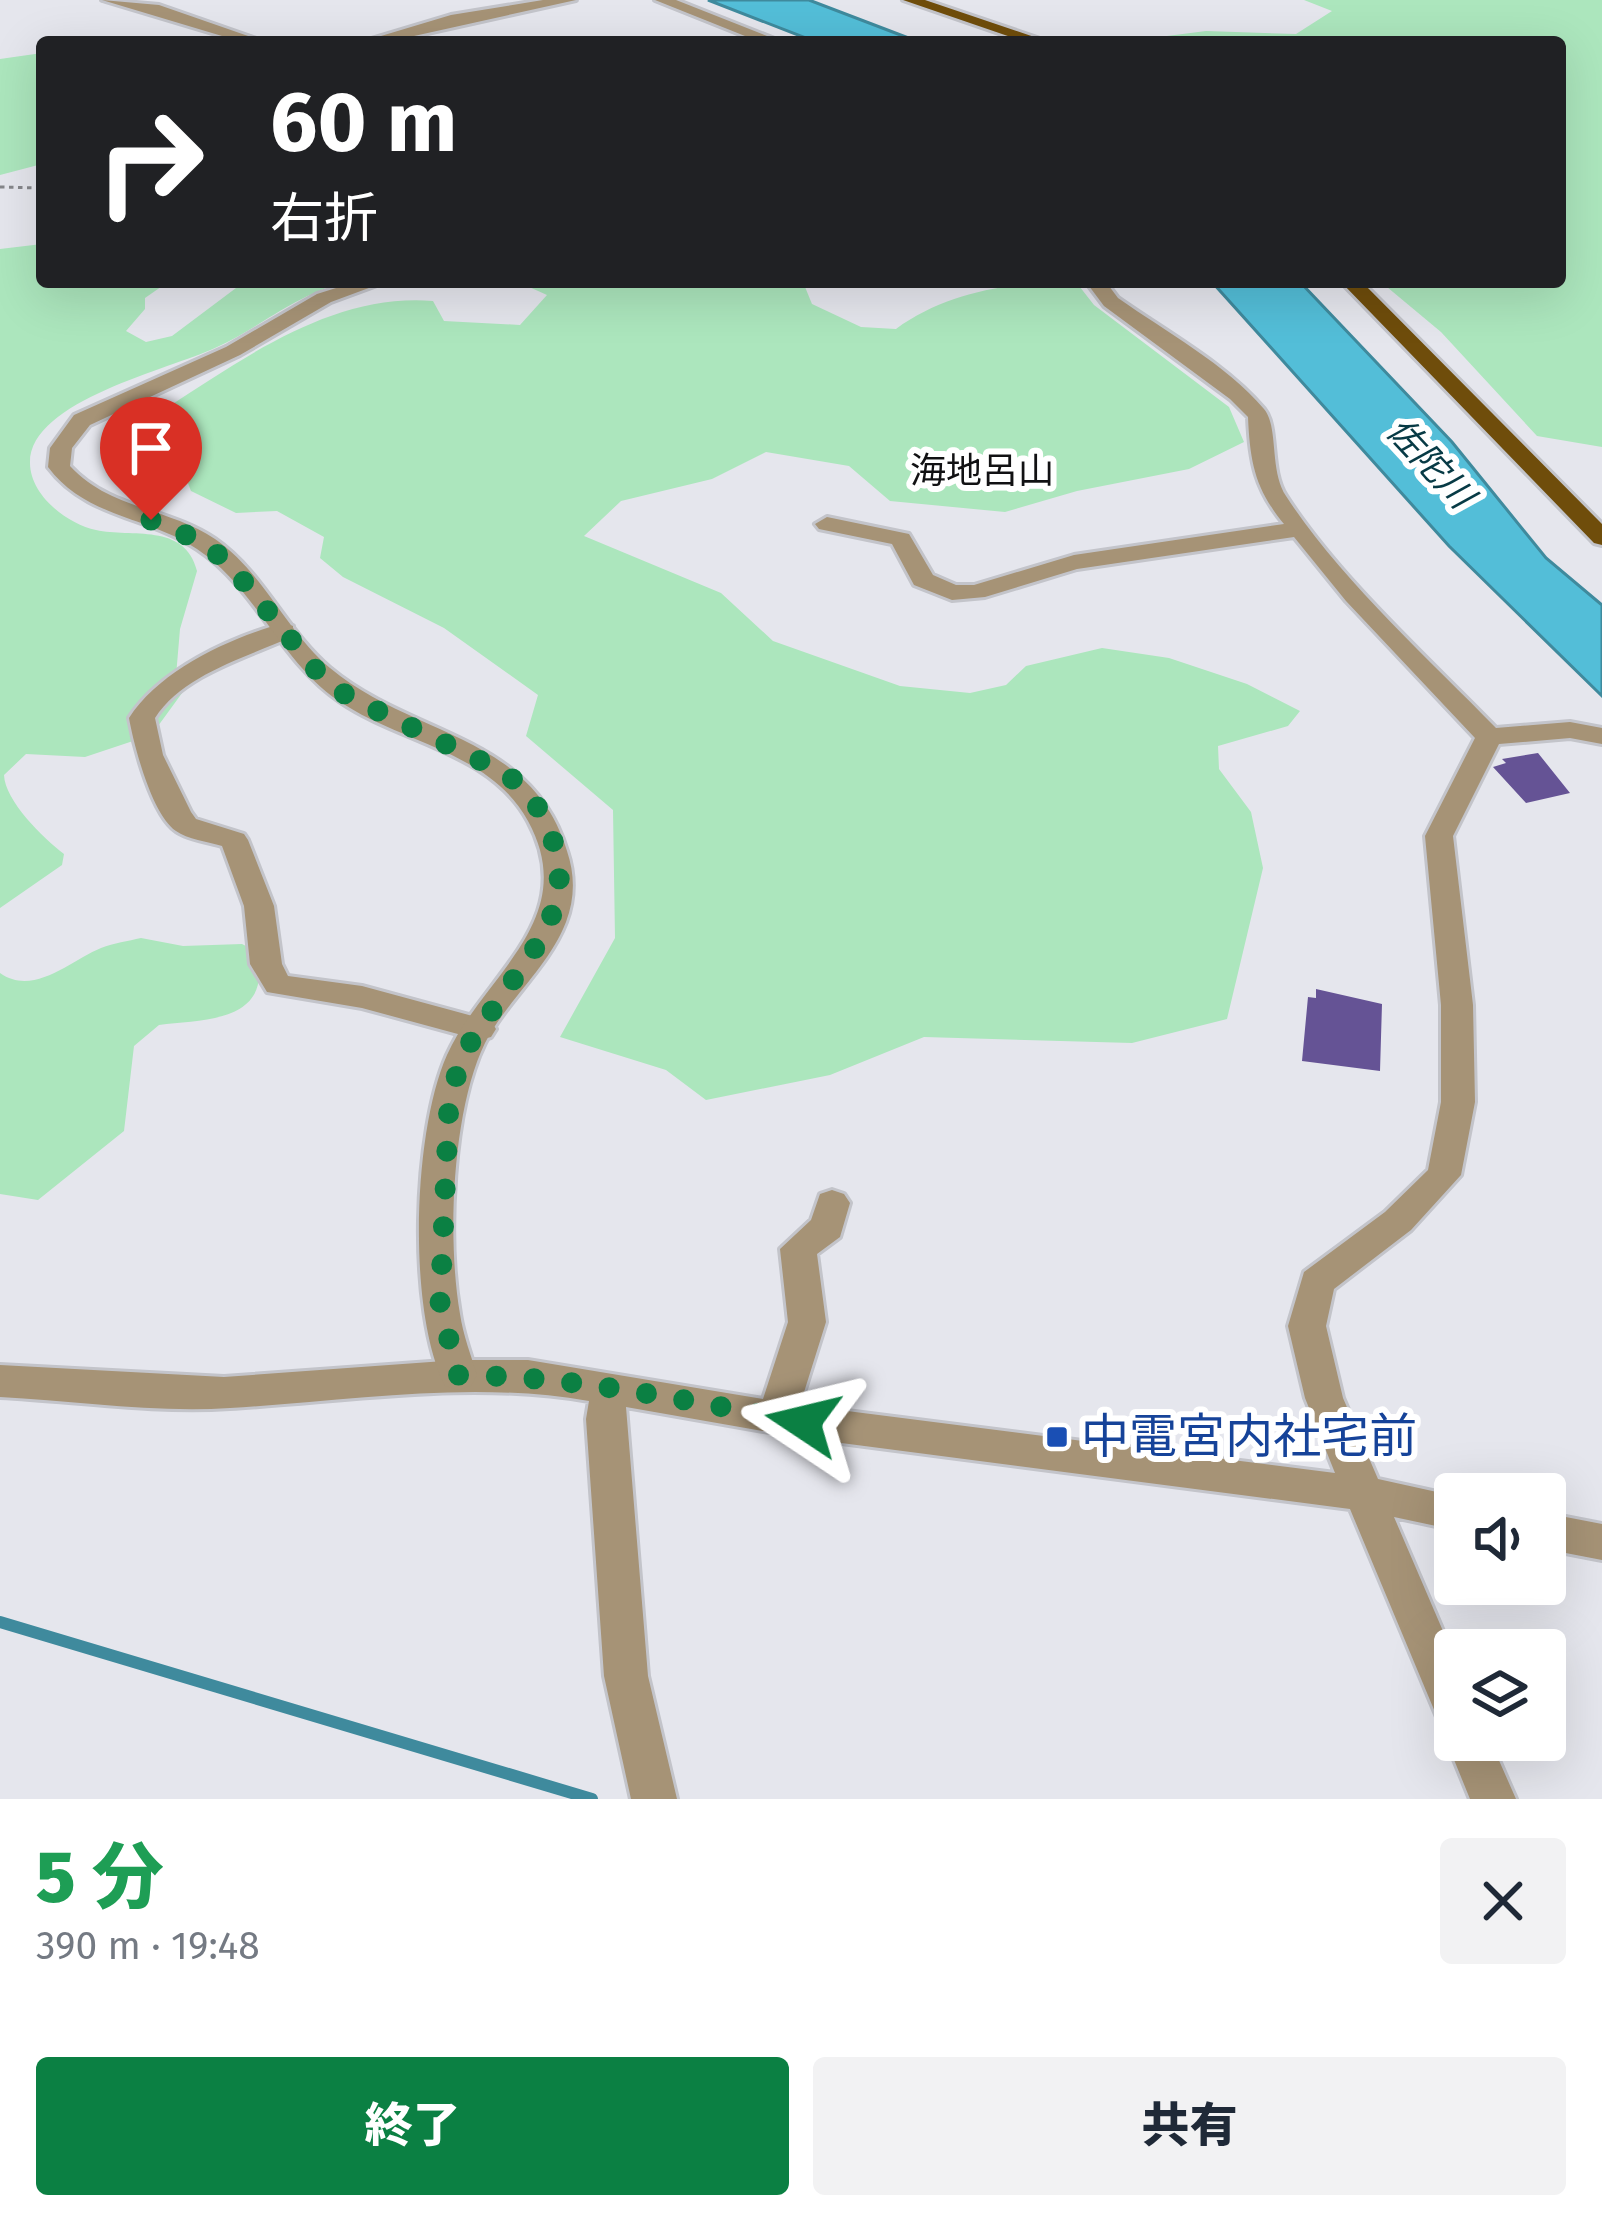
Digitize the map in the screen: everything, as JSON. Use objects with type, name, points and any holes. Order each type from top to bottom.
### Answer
[{"type":"main road","points":[[910,0],[1022,36]]},
{"type":"main road","points":[[1358,288],[1602,538]]},
{"type":"street","points":[[109,0],[154,8],[239,36]]},
{"type":"street","points":[[391,36],[451,20],[569,0]]},
{"type":"street","points":[[662,0],[759,36]]},
{"type":"street","points":[[355,288],[323,298],[233,351],[82,420],[62,448],[59,467],[71,483],[104,502],[203,542],[230,565],[284,631],[347,696],[508,774],[537,806],[554,843],[560,884],[548,929],[462,1055],[449,1103],[440,1304],[458,1375]]},
{"type":"street","points":[[1100,288],[1111,302],[1238,394],[1259,416],[1261,464],[1273,496],[1489,737]]},
{"type":"street","points":[[827,524],[901,539],[923,580],[952,593],[991,588],[1074,562],[1300,530]]},
{"type":"street","points":[[284,631],[189,674],[146,708],[142,728],[149,754],[178,815],[187,825],[234,840],[259,906],[266,964],[278,985],[362,997],[480,1029]]},
{"type":"street","points":[[1489,737],[1570,730],[1602,736]]},
{"type":"street","points":[[1434,1661],[1324,1398],[1307,1326],[1317,1282],[1398,1221],[1444,1175],[1458,1102],[1457,1005],[1439,836],[1489,737]]},
{"type":"street","points":[[777,1417],[807,1322],[798,1249],[827,1227],[832,1203]]},
{"type":"street","points":[[0,1381],[224,1393],[458,1375],[528,1376],[777,1417],[1362,1493],[1434,1508]]},
{"type":"street","points":[[610,1386],[605,1419],[626,1676],[654,1799]]},
{"type":"street","points":[[1566,1536],[1602,1542]]},
{"type":"street","points":[[1477,1761],[1493,1799]]},
{"type":"path","points":[[0,187],[36,188]]},
{"type":"green space","points":[[1304,0],[1602,0],[1602,447],[1537,436],[1441,332],[1388,288],[1566,288],[1566,36],[1167,36],[1206,31],[1296,34],[1332,11]]},
{"type":"green space","points":[[36,54],[36,166],[0,175],[0,59]]},
{"type":"green space","points":[[36,245],[36,288],[159,288],[145,298],[145,309],[126,331],[146,342],[172,336],[236,288],[330,288],[215,348],[76,405],[36,441],[32,475],[43,497],[62,515],[96,530],[169,539],[191,555],[197,571],[180,629],[176,676],[185,689],[158,726],[142,738],[85,757],[26,754],[4,775],[18,807],[64,854],[62,865],[0,908],[0,249]]},
{"type":"green space","points":[[531,288],[805,288],[812,304],[861,327],[896,329],[937,306],[982,291],[1081,288],[1094,305],[1229,407],[1244,442],[1189,469],[1077,491],[1005,512],[890,501],[849,466],[766,452],[712,479],[621,501],[584,536],[721,593],[773,641],[900,686],[970,693],[1006,685],[1026,666],[1102,648],[1169,658],[1247,684],[1300,711],[1288,726],[1218,746],[1219,769],[1251,812],[1263,868],[1227,1019],[1132,1043],[924,1037],[830,1075],[706,1100],[666,1070],[560,1037],[615,938],[613,810],[526,736],[538,695],[444,628],[343,577],[320,558],[324,537],[277,511],[236,513],[191,491],[172,442],[168,407],[261,348],[327,317],[397,301],[433,301],[444,321],[520,325],[547,295]]},
{"type":"green space","points":[[141,938],[183,946],[242,944],[256,951],[255,992],[232,1013],[159,1025],[134,1046],[124,1131],[38,1200],[0,1194],[0,973],[26,981],[39,979],[101,948]]},
{"type":"water","points":[[708,0],[809,0],[903,36],[801,36]]},
{"type":"water","name":"佐陀川","points":[[1217,288],[1306,288],[1452,442],[1546,558],[1602,605],[1602,696],[1449,546]]},
{"type":"building","points":[[1538,753],[1570,793],[1526,803],[1493,767],[1506,763],[1502,759]]},
{"type":"building","points":[[1316,989],[1382,1004],[1380,1071],[1302,1061],[1308,997],[1316,998]]},
{"type":"waterway","points":[[0,1622],[592,1799]]},
{"type":"place","name":"中電宮内社宅前","points":[[1057,1437]]},
{"type":"district","name":"海地呂山","points":[[982,471]]},
{"type":"route","points":[[151,520],[203,542],[230,565],[316,670],[347,696],[508,774],[537,806],[554,843],[560,884],[548,929],[462,1055],[449,1103],[440,1304],[458,1375],[528,1376],[610,1386],[803,1422]]}]
